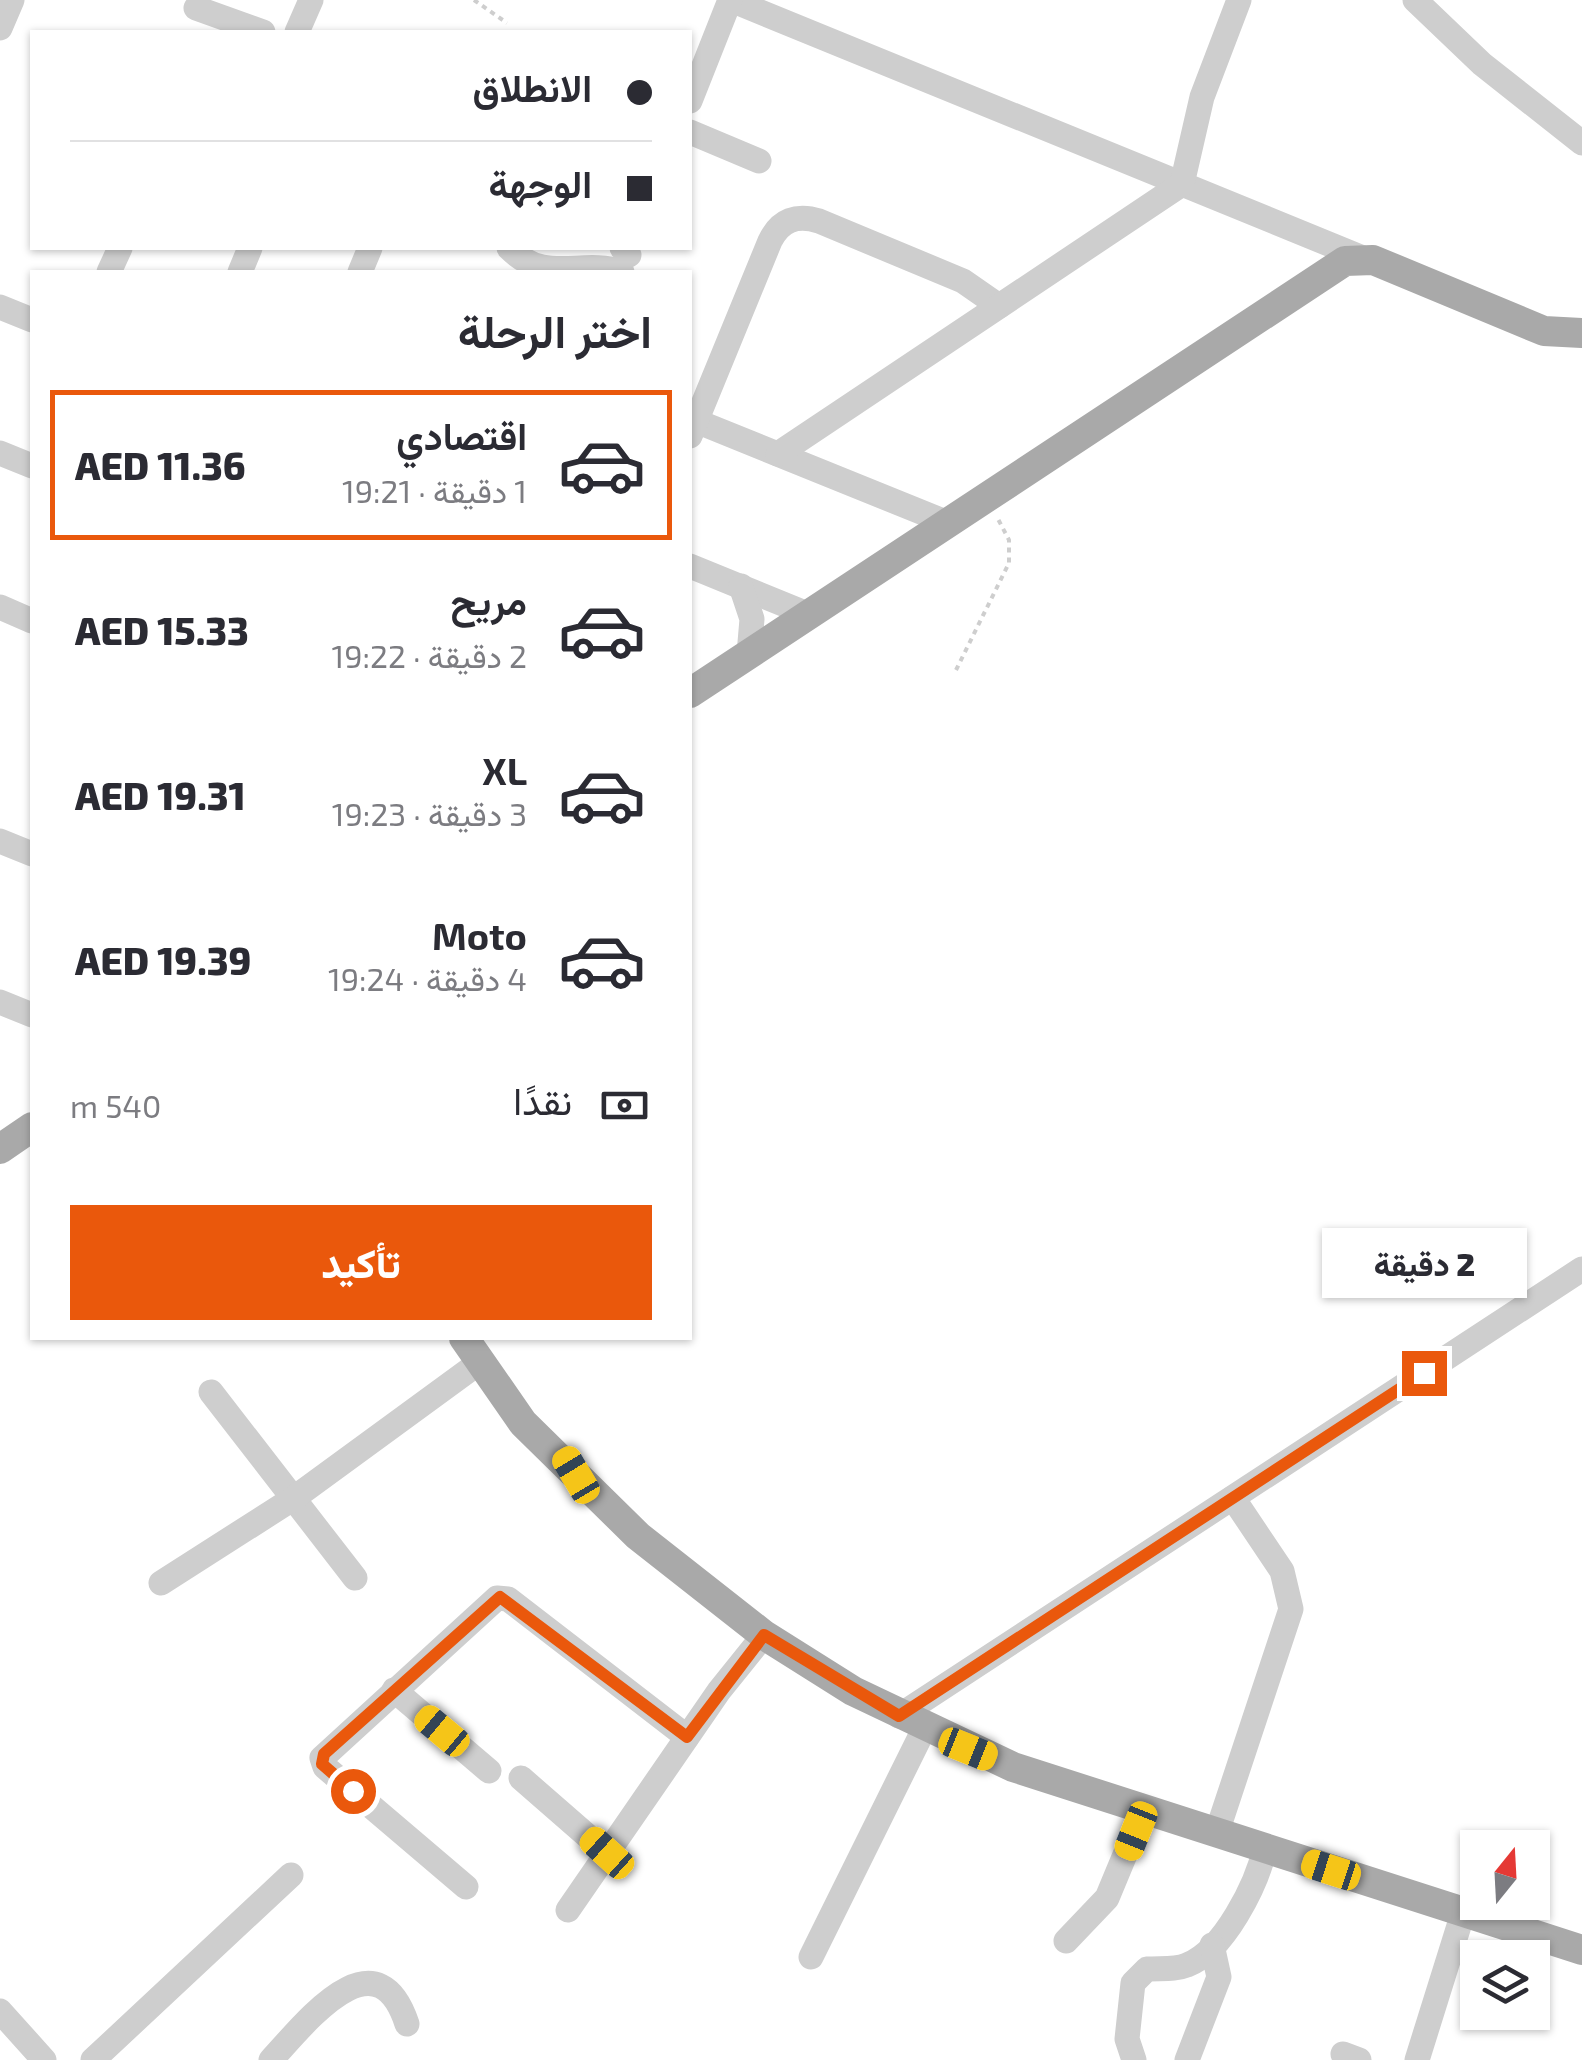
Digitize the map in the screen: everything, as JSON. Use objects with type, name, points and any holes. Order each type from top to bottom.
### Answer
[{"type":"main road","points":[[692,692],[1336,266],[1363,258],[1544,331],[1582,334]]},
{"type":"main road","points":[[0,1149],[30,1128]]},
{"type":"main road","points":[[477,1346],[576,1475],[674,1567],[764,1635],[912,1723],[1012,1767],[1460,1912]]},
{"type":"main road","points":[[1486,1920],[1582,1950]]},
{"type":"street","points":[[298,30],[310,0]]},
{"type":"street","points":[[692,96],[731,0],[1363,258]]},
{"type":"street","points":[[778,454],[1182,184],[1202,97],[1239,0]]},
{"type":"street","points":[[1415,0],[1482,64],[1582,143]]},
{"type":"street","points":[[0,28],[9,1]]},
{"type":"street","points":[[196,8],[257,30]]},
{"type":"street","points":[[692,133],[759,161]]},
{"type":"street","points":[[948,522],[778,454],[693,429],[770,240],[786,222],[802,218],[819,221],[963,281],[999,306]]},
{"type":"street","points":[[514,250],[549,270]]},
{"type":"street","points":[[564,270],[625,259]]},
{"type":"street","points":[[0,307],[30,319]]},
{"type":"street","points":[[0,453],[30,465]]},
{"type":"street","points":[[692,567],[810,614]]},
{"type":"street","points":[[741,586],[752,620],[749,654]]},
{"type":"street","points":[[0,608],[30,619]]},
{"type":"street","points":[[0,1002],[30,1014]]},
{"type":"street","points":[[811,1958],[912,1723],[1233,1498],[1582,1269]]},
{"type":"street","points":[[161,1584],[294,1498],[477,1346]]},
{"type":"street","points":[[211,1392],[355,1578]]},
{"type":"street","points":[[1217,1832],[1291,1609],[1282,1571],[1233,1498]]},
{"type":"street","points":[[466,1886],[322,1764],[326,1752],[494,1600],[504,1597],[687,1737]]},
{"type":"street","points":[[568,1910],[687,1737],[764,1635]]},
{"type":"street","points":[[394,1690],[489,1772]]},
{"type":"street","points":[[521,1778],[607,1853]]},
{"type":"street","points":[[1066,1941],[1107,1898],[1144,1809]]},
{"type":"street","points":[[1134,2060],[1127,2039],[1128,2014],[1138,1975],[1188,1965],[1212,1946],[1242,1906],[1260,1873],[1265,1848]]},
{"type":"street","points":[[93,2060],[292,1876]]},
{"type":"street","points":[[1417,2060],[1461,1920]]},
{"type":"street","points":[[1188,2060],[1220,1978],[1212,1946]]},
{"type":"street","points":[[285,2055],[326,1999],[352,1985],[382,1989],[402,2010],[407,2024]]},
{"type":"street","points":[[0,2011],[44,2060]]},
{"type":"path","points":[[474,0],[506,23]]},
{"type":"path","points":[[956,670],[1010,556],[1006,533],[986,498]]},
{"type":"route","points":[[353,1791],[322,1764],[324,1754],[500,1597],[508,1599],[687,1737],[764,1635],[853,1692],[899,1716],[1424,1373]]}]
